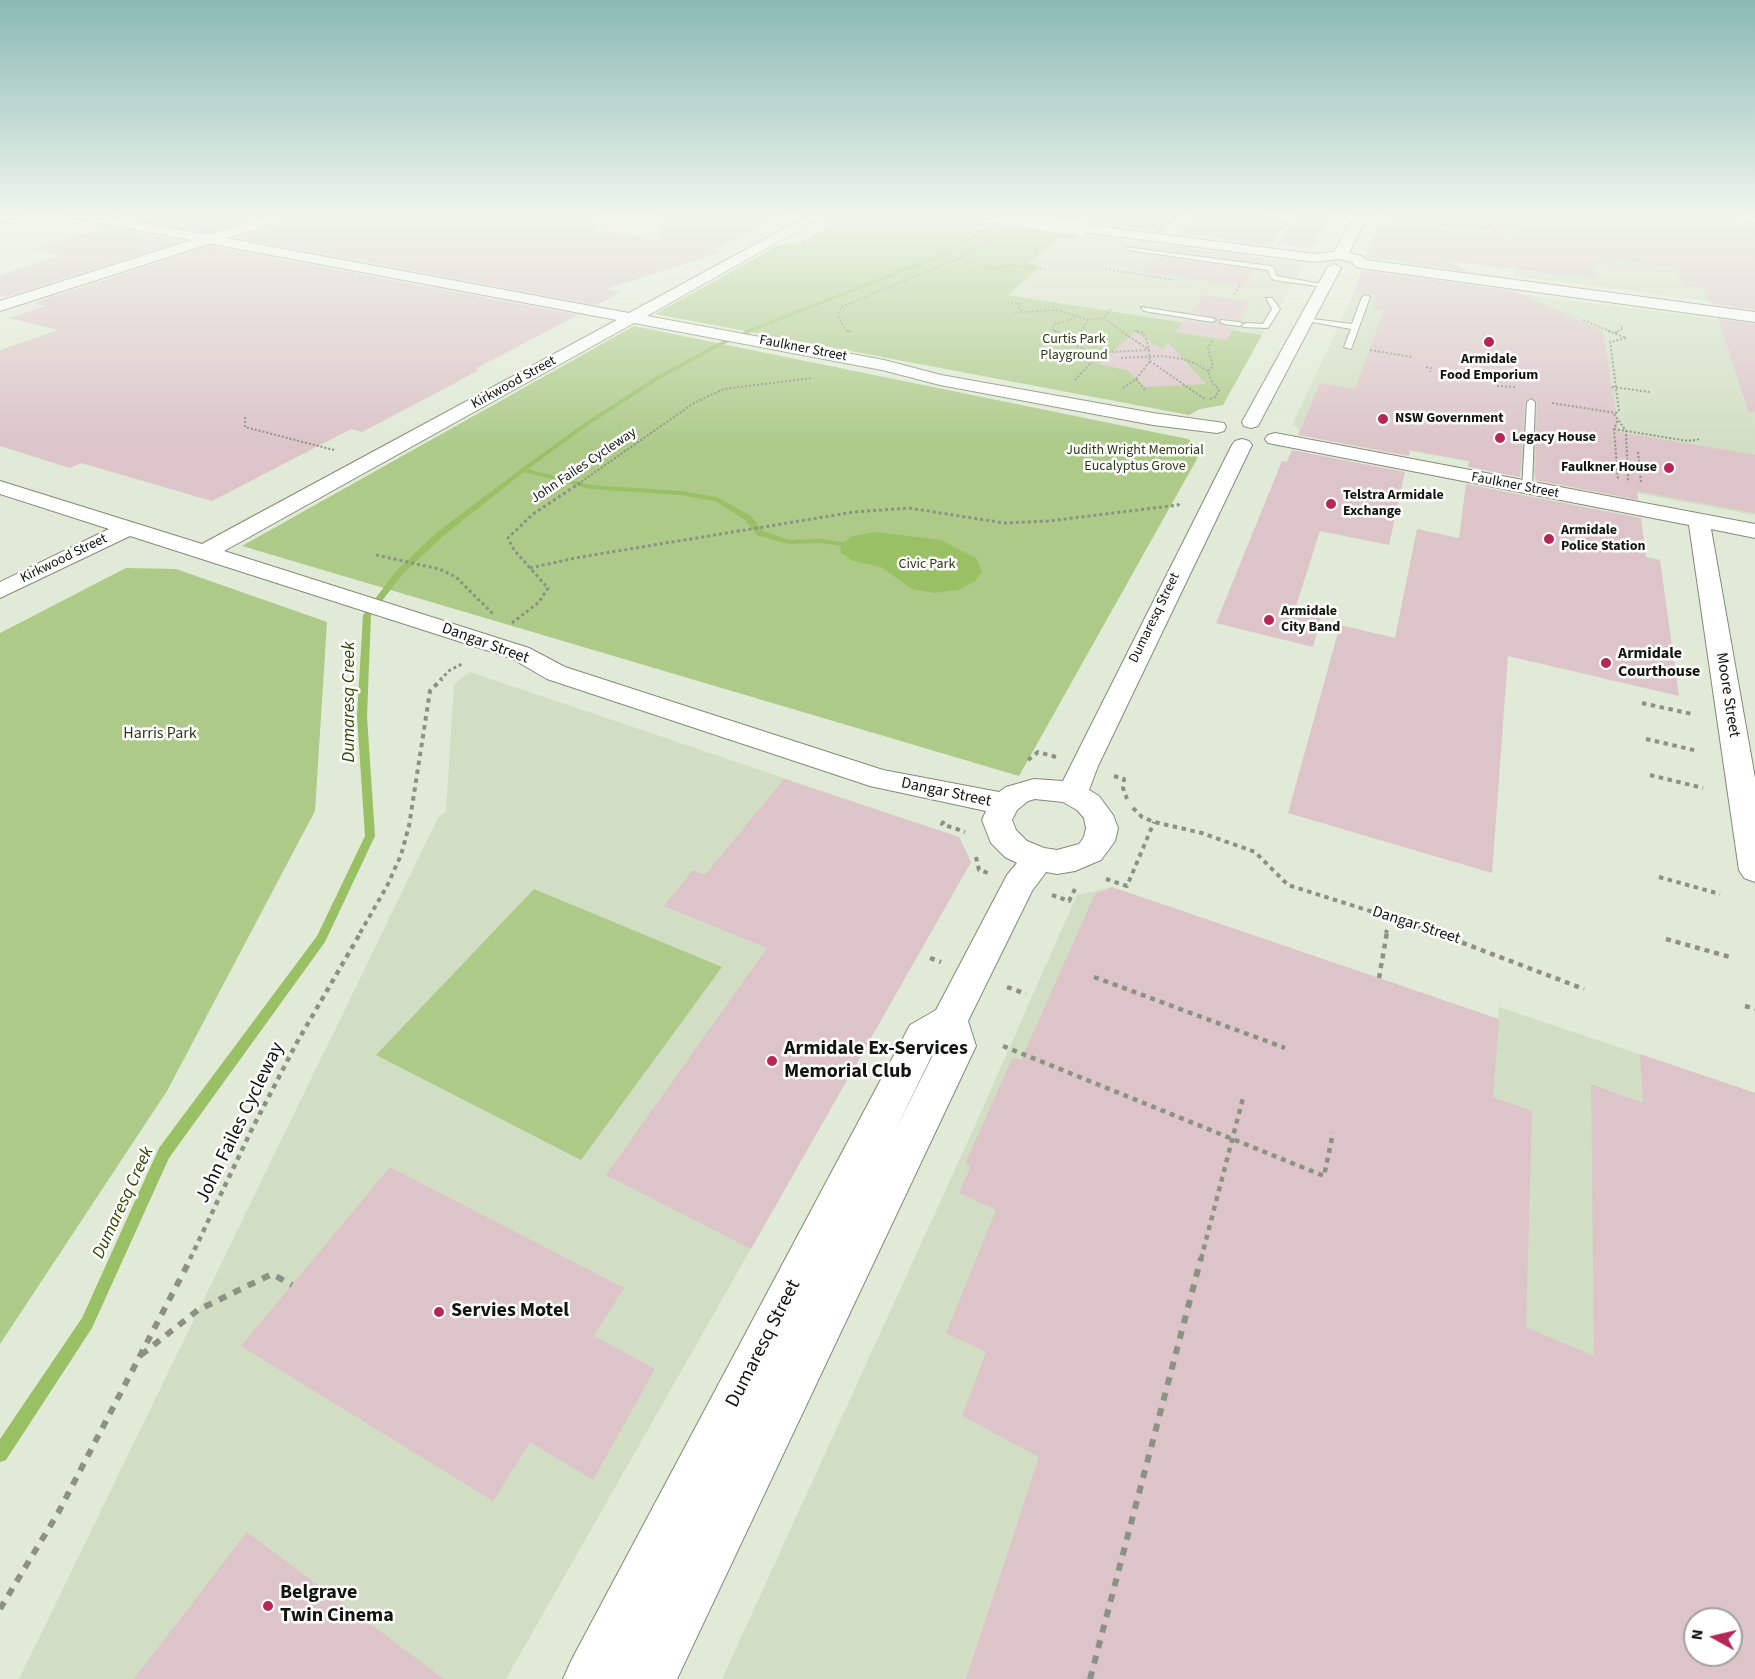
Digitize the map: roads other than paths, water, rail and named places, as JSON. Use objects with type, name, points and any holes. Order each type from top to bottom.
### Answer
[{"type":"main road","points":[[0,306],[46,291]]},
{"type":"main road","points":[[1567,291],[1621,302],[1755,316]]},
{"type":"street","name":"Faulkner Street","points":[[490,291],[884,365],[940,380],[1153,419],[1217,427]]},
{"type":"street","name":"Kirkwood Street","points":[[205,552],[681,291]]},
{"type":"street","points":[[1251,422],[1321,291]]},
{"type":"street","points":[[1230,421],[1251,422],[1271,429],[1276,434],[1275,439],[1261,446],[1242,445],[1220,437],[1216,432],[1217,427],[1230,421]]},
{"type":"street","name":"Faulkner Street","points":[[1275,439],[1755,531]]},
{"type":"street","name":"Dumaresq Street","points":[[1073,794],[1088,755],[1242,445]]},
{"type":"street","name":"Dangar Street","points":[[0,487],[520,653],[556,673],[880,779],[1005,804]]},
{"type":"street","name":"Moore Street","points":[[1699,520],[1755,870]]},
{"type":"street","name":"Kirkwood Street","points":[[0,591],[129,528]]},
{"type":"street","points":[[1034,789],[1053,789],[1073,794],[1088,803],[1098,814],[1102,828],[1099,841],[1090,852],[1075,859],[1057,862],[1038,859],[1016,849],[1002,835],[997,820],[1005,804],[1017,794],[1034,789]]},
{"type":"street","points":[[647,1679],[957,1046],[949,1021],[1018,884],[1038,859]]},
{"type":"street","name":"Dumaresq Street","points":[[592,1679],[923,1036],[949,1021]]},
{"type":"lane","points":[[1348,347],[1366,297]]},
{"type":"lane","points":[[1224,322],[1265,326],[1276,309],[1269,300]]},
{"type":"lane","points":[[1144,309],[1212,320]]},
{"type":"lane","points":[[1305,320],[1355,327]]},
{"type":"lane","points":[[1527,488],[1531,402]]},
{"type":"waterway","name":"Dumaresq Creek","points":[[523,470],[585,425],[656,379],[718,345],[850,291]]},
{"type":"waterway","name":"Dumaresq Creek","points":[[0,1454],[87,1323],[164,1153],[321,939],[370,836],[362,716],[367,615],[399,573],[439,535],[523,470]]},
{"type":"waterway","points":[[523,470],[590,487],[680,493],[717,499],[748,518],[760,533],[788,542],[820,541],[840,544]]},
{"type":"place","name":"Armidale Food Emporium","points":[[1489,342]]},
{"type":"place","name":"NSW Government","points":[[1383,419]]},
{"type":"place","name":"Legacy House","points":[[1500,438]]},
{"type":"place","name":"Faulkner House","points":[[1669,468]]},
{"type":"place","name":"Telstra Armidale Exchange","points":[[1331,504]]},
{"type":"place","name":"Armidale Police Station","points":[[1549,539]]},
{"type":"place","name":"Armidale City Band","points":[[1269,620]]},
{"type":"place","name":"Armidale Courthouse","points":[[1606,663]]},
{"type":"place","name":"Armidale Ex-Services Memorial Club","points":[[772,1061]]},
{"type":"place","name":"Servies Motel","points":[[439,1312]]},
{"type":"place","name":"Belgrave Twin Cinema","points":[[268,1606]]},
{"type":"park label","name":"Curtis Park Playground","points":[[1074,348]]},
{"type":"park label","name":"Judith Wright Memorial Eucalyptus Grove","points":[[1135,460]]},
{"type":"park label","name":"Civic Park","points":[[927,565]]},
{"type":"park label","name":"Harris Park","points":[[160,734]]}]
